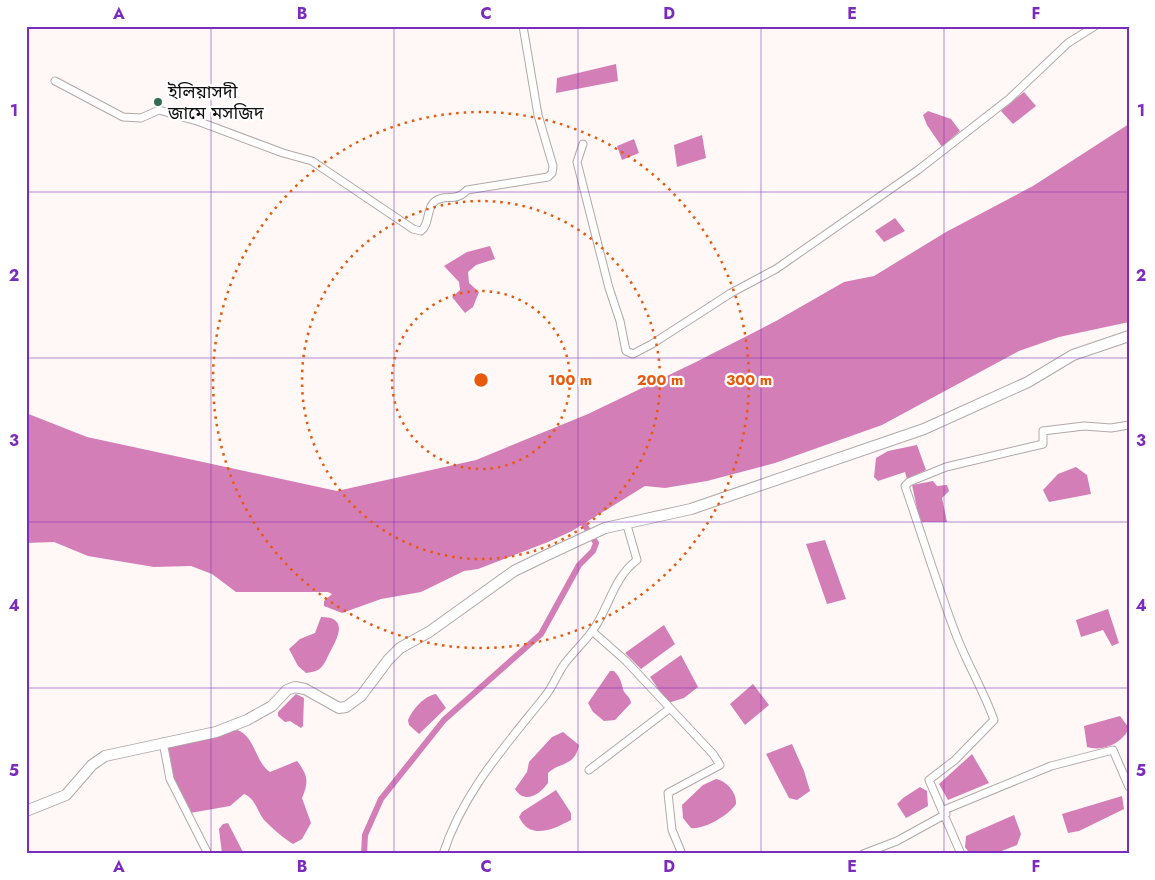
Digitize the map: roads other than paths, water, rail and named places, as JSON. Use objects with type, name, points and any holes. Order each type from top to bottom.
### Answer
[{"type":"main road","points":[[26,811],[66,795],[92,765],[105,756],[216,732],[247,720],[272,706],[287,690],[295,687],[305,689],[339,708],[346,708],[361,696],[388,660],[400,648],[428,632],[514,571],[582,538],[605,528],[626,522],[691,508],[924,429],[1028,382],[1073,355],[1129,336]]},
{"type":"street","points":[[55,81],[123,117],[141,118],[159,110],[200,122],[282,153],[312,161],[413,229],[421,231],[426,227],[432,205],[440,198],[458,198],[467,190],[548,177],[552,173],[553,166],[538,115],[523,26]]},
{"type":"street","points":[[583,144],[577,162],[609,288],[620,321],[626,351],[633,354],[652,344],[731,292],[776,268],[918,170],[1009,99],[1068,43],[1095,26]]},
{"type":"street","points":[[962,854],[930,780],[955,760],[994,720],[986,697],[956,634],[924,548],[905,486],[909,482],[946,467],[1043,444],[1043,431],[1084,426],[1111,428],[1129,425]]},
{"type":"street","points":[[443,854],[450,831],[469,794],[527,716],[547,694],[563,667],[592,631],[620,578],[637,560],[626,522]]},
{"type":"street","points":[[592,631],[626,661],[713,754],[720,765],[668,793],[672,830],[682,854]]},
{"type":"street","points":[[589,770],[669,709]]},
{"type":"street","points":[[163,742],[170,779],[208,854]]},
{"type":"street","points":[[863,854],[897,841],[945,812],[1051,766],[1113,750],[1129,787]]},
{"type":"waterway","points":[[364,854],[365,835],[381,799],[444,720],[541,634],[579,565],[593,551],[596,543],[580,518]]},
{"type":"place","name":"ইলিয়াসদী জামে মসজিদ","points":[[158,102]]}]
